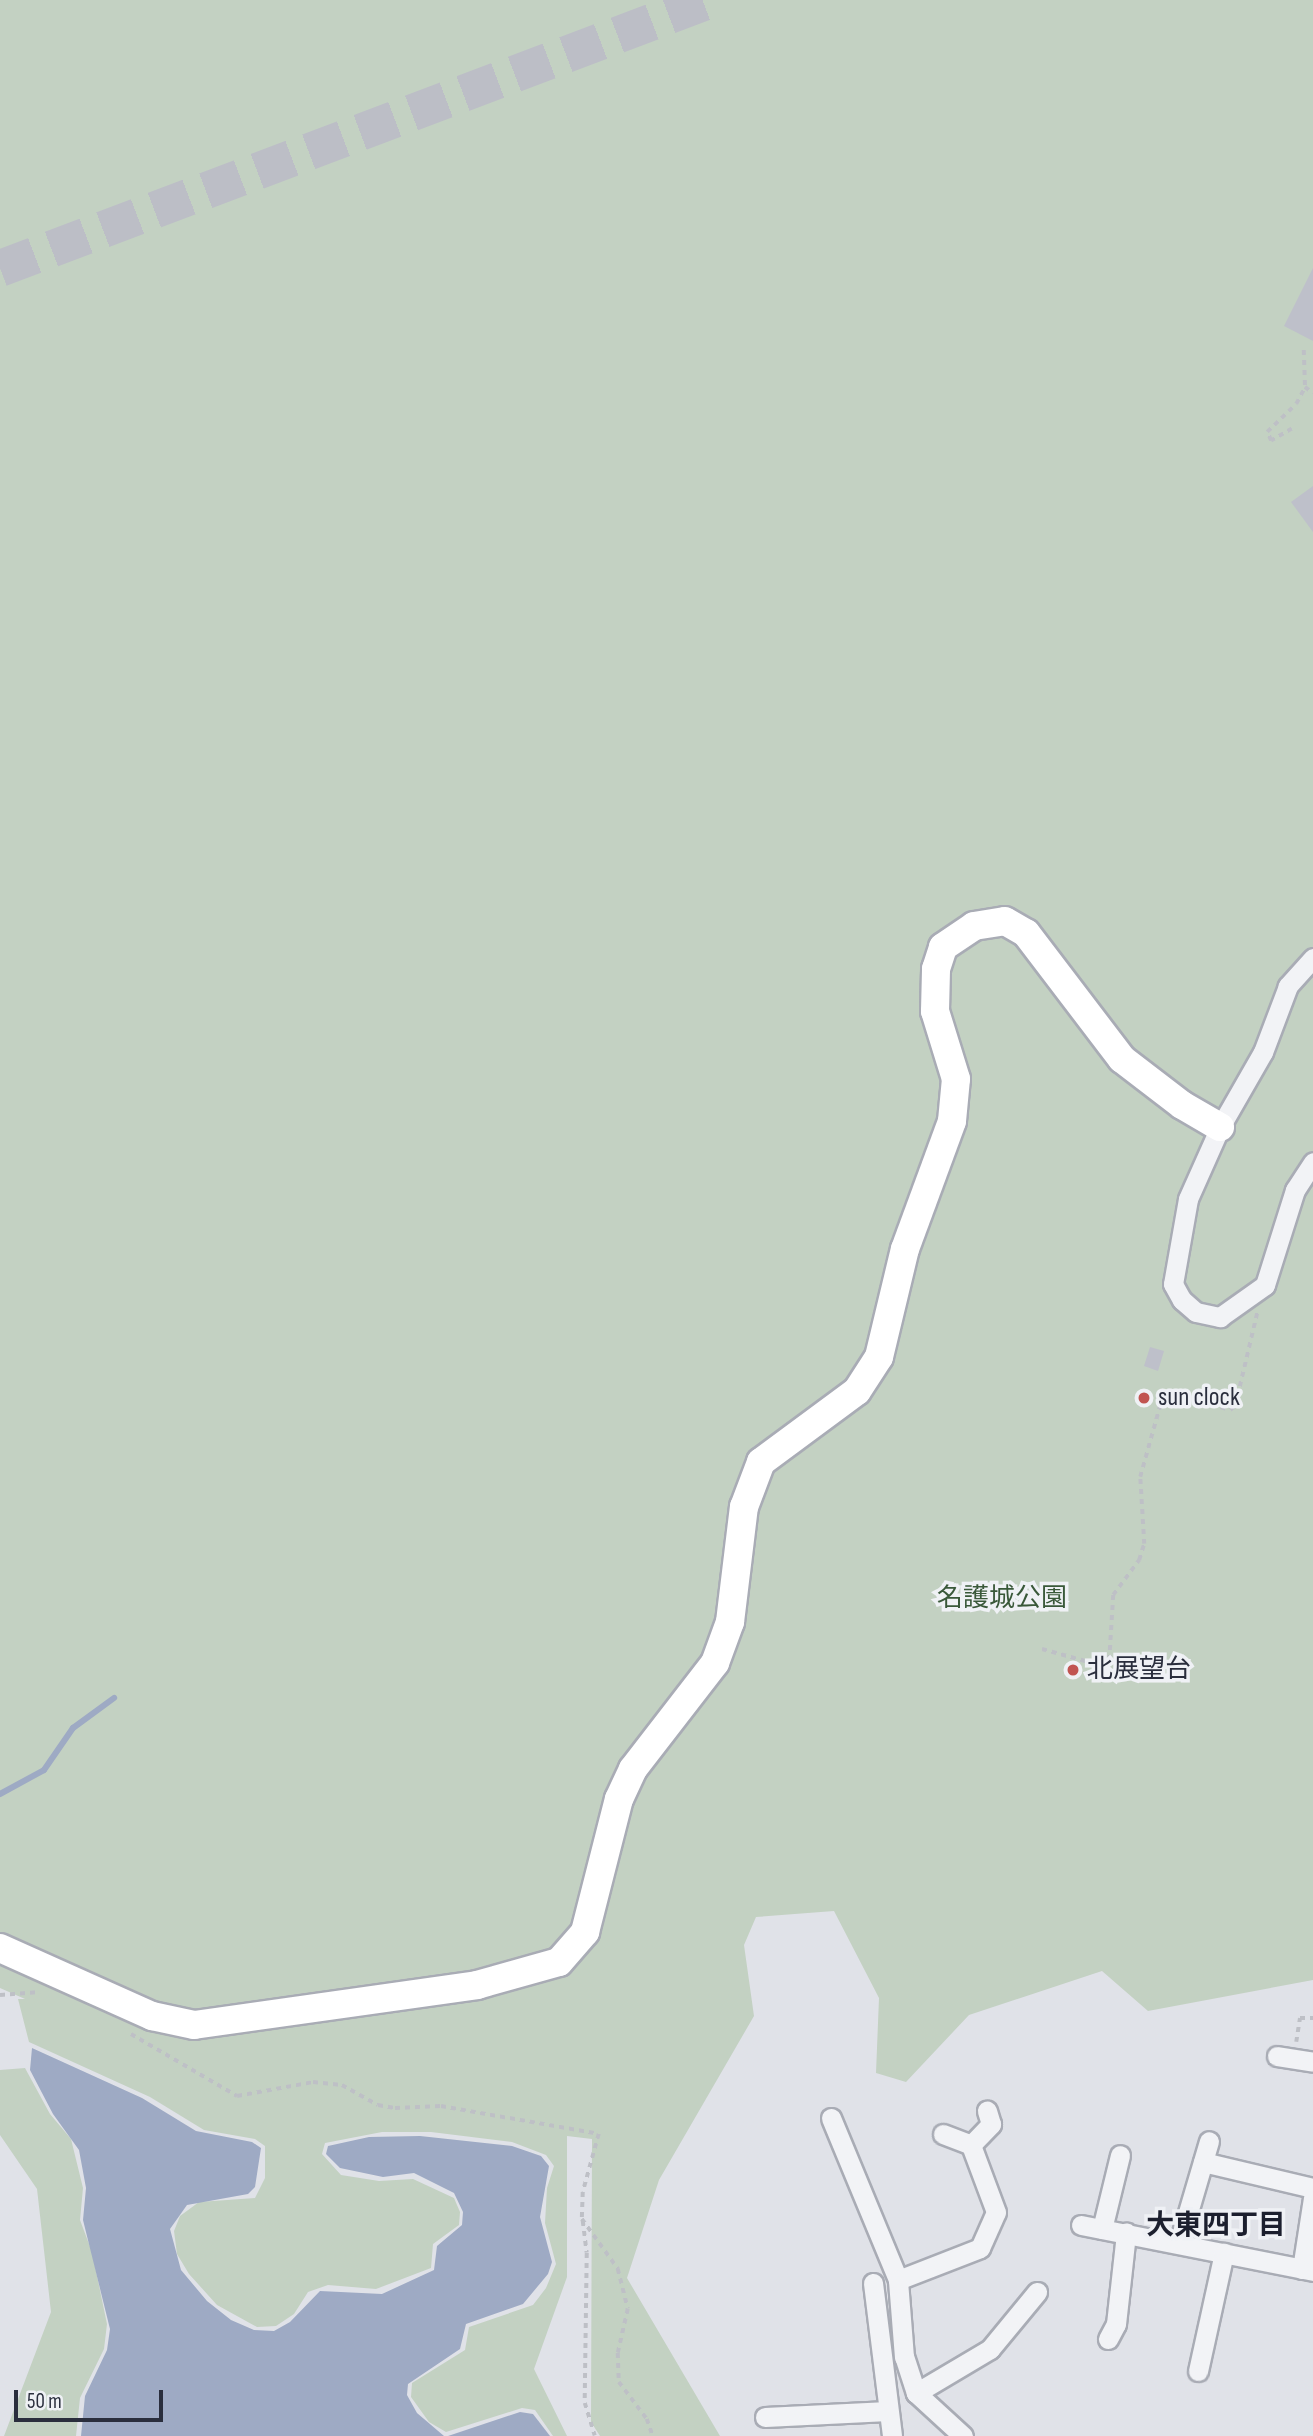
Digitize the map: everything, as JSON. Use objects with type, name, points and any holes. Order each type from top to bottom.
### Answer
[{"type":"street","points":[[0,1948],[152,2016],[194,2025],[477,1985],[559,1962],[585,1932],[619,1799],[633,1769],[715,1662],[730,1622],[744,1507],[761,1462],[857,1391],[879,1357],[905,1249],[952,1121],[956,1079],[935,1011],[936,970],[943,947],[974,926],[1005,921],[1026,933],[1122,1059],[1182,1105],[1220,1127]]},
{"type":"street","points":[[1313,957],[1288,986],[1263,1052],[1220,1127],[1188,1199],[1173,1283],[1182,1300],[1196,1312],[1220,1317],[1263,1287],[1295,1190],[1313,1162]]},
{"type":"street","points":[[971,2145],[991,2124],[986,2110]]},
{"type":"street","points":[[831,2118],[898,2280],[903,2346],[916,2393],[962,2436]]},
{"type":"street","points":[[898,2280],[980,2248],[996,2212],[971,2145],[943,2134]]},
{"type":"street","points":[[1179,2243],[1209,2141]]},
{"type":"street","points":[[1102,2229],[1120,2155]]},
{"type":"street","points":[[1203,2162],[1313,2188]]},
{"type":"street","points":[[1081,2225],[1307,2270],[1313,2198]]},
{"type":"street","points":[[1108,2339],[1116,2324],[1126,2233]]},
{"type":"street","points":[[1198,2371],[1224,2253]]},
{"type":"street","points":[[873,2283],[874,2348],[892,2436]]},
{"type":"street","points":[[916,2393],[990,2350],[1037,2292]]},
{"type":"street","points":[[874,2348],[903,2346]]},
{"type":"street","points":[[765,2417],[888,2411]]},
{"type":"path","points":[[1292,429],[1271,441],[1267,432],[1296,404],[1305,387],[1304,350]]},
{"type":"path","points":[[1305,387],[1313,393]]},
{"type":"path","points":[[1042,1649],[1096,1664],[1109,1660],[1113,1595],[1139,1560],[1144,1544],[1140,1477],[1162,1398],[1173,1393],[1230,1410],[1235,1406],[1263,1287]]},
{"type":"path","points":[[0,1995],[50,1991]]},
{"type":"path","points":[[1295,2059],[1300,2018],[1313,2018]]},
{"type":"path","points":[[127,2032],[237,2096],[265,2094],[313,2082],[342,2085],[378,2105],[395,2108],[441,2106],[599,2134],[583,2192],[582,2219],[587,2253],[584,2403],[595,2436]]},
{"type":"path","points":[[582,2219],[618,2269],[628,2309],[618,2353],[619,2382],[647,2418],[653,2436]]},
{"type":"green space","name":"名護城公園","points":[[0,0],[1313,0],[1313,1980],[1148,2011],[1102,1971],[969,2015],[906,2082],[876,2073],[879,1998],[834,1911],[756,1917],[744,1945],[754,2016],[659,2180],[627,2278],[720,2436],[600,2436],[591,2422],[592,2139],[567,2136],[567,2277],[534,2369],[567,2436],[553,2436],[535,2410],[522,2408],[446,2432],[429,2422],[411,2397],[412,2383],[465,2350],[469,2327],[533,2305],[546,2288],[556,2264],[545,2223],[547,2188],[554,2166],[546,2155],[512,2142],[431,2132],[382,2132],[325,2143],[322,2154],[341,2175],[379,2181],[413,2179],[454,2198],[460,2212],[459,2225],[433,2244],[431,2268],[376,2289],[328,2285],[308,2292],[294,2314],[276,2326],[257,2327],[217,2305],[189,2274],[177,2254],[174,2231],[180,2216],[199,2202],[255,2198],[265,2178],[265,2146],[255,2139],[204,2130],[150,2097],[29,2042],[18,1999],[25,1999],[0,1988]]},
{"type":"green space","points":[[25,2068],[50,2114],[71,2139],[83,2188],[80,2220],[92,2252],[107,2324],[104,2349],[80,2398],[76,2436],[4,2436],[51,2312],[37,2189],[0,2135],[0,2070]]},
{"type":"water","points":[[32,2048],[142,2098],[196,2131],[252,2142],[261,2148],[255,2187],[248,2194],[187,2205],[170,2229],[181,2270],[207,2301],[231,2320],[254,2330],[274,2331],[290,2322],[320,2291],[382,2294],[434,2270],[437,2246],[462,2225],[463,2212],[454,2193],[414,2173],[383,2177],[340,2168],[326,2154],[328,2146],[369,2137],[420,2136],[512,2146],[541,2156],[549,2166],[540,2217],[552,2262],[548,2274],[523,2304],[466,2324],[460,2349],[408,2384],[407,2395],[417,2413],[444,2436],[81,2436],[85,2396],[107,2350],[110,2329],[83,2220],[86,2188],[79,2150],[53,2114],[30,2070]]},
{"type":"water","points":[[520,2412],[533,2414],[550,2436],[448,2436]]},
{"type":"building","points":[[1313,268],[1313,341],[1284,326]]},
{"type":"building","points":[[1313,486],[1313,532],[1291,502]]},
{"type":"building","points":[[1150,1347],[1164,1351],[1158,1371],[1144,1366]]},
{"type":"waterway","points":[[0,1794],[44,1770],[73,1728],[114,1698]]},
{"type":"tunnel","points":[[0,268],[709,0]]},
{"type":"place","name":"sun clock","points":[[1144,1398]]},
{"type":"place","name":"北展望台","points":[[1073,1670]]},
{"type":"district","name":"大東四丁目","points":[[1216,2226]]}]
